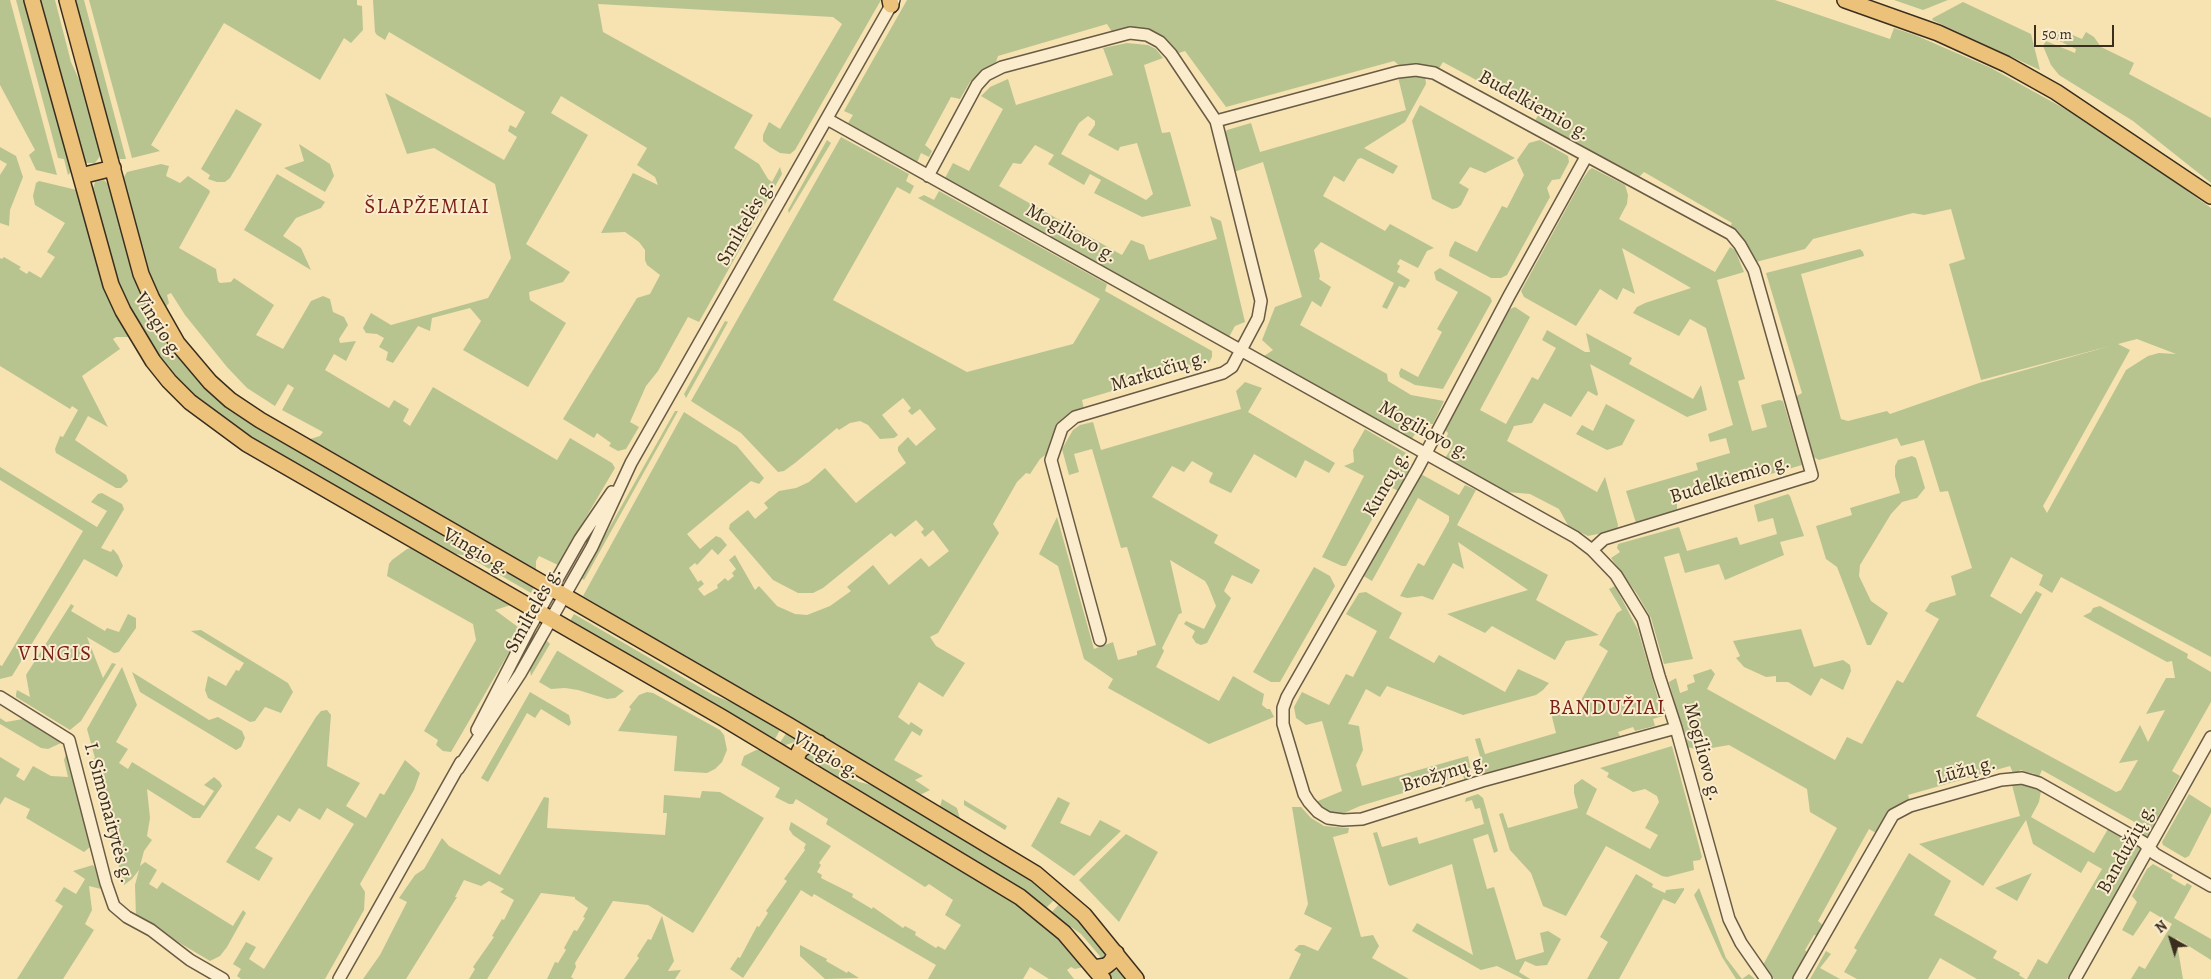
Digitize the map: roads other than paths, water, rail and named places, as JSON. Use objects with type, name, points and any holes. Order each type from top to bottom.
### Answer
[{"type":"main road","name":"Vingio g.","points":[[32,0],[111,285],[123,311],[153,360],[169,381],[190,402],[247,444],[545,614],[1020,897],[1064,933],[1099,974]]},
{"type":"main road","name":"Vingio g.","points":[[67,0],[133,249],[152,299],[177,343],[210,382],[230,400],[260,420],[819,743],[1036,874],[1084,915],[1136,979]]},
{"type":"main road","points":[[1845,0],[1938,33],[2006,64],[2063,96],[2211,196]]},
{"type":"main road","points":[[81,176],[113,168]]},
{"type":"main road","points":[[795,762],[800,750],[806,746],[819,743]]},
{"type":"main road","points":[[1099,974],[1111,962],[1116,953]]},
{"type":"street","name":"Smiltelės g.","points":[[339,979],[458,769],[513,656],[545,614],[558,591],[580,539],[631,464],[892,2]]},
{"type":"street","points":[[928,176],[977,85],[986,75],[1002,67],[1130,33],[1147,35],[1160,42],[1171,54],[1216,121]]},
{"type":"street","name":"Budelkiemio g.","points":[[1216,121],[1398,72],[1416,70],[1434,73],[1731,234],[1740,245],[1754,270],[1812,475],[1604,539],[1592,550]]},
{"type":"street","name":"Mogiliovo g.","points":[[827,119],[1575,537],[1592,550],[1616,576],[1643,619],[1676,728],[1729,919],[1755,965],[1766,979]]},
{"type":"street","name":"Markučių g.","points":[[1100,640],[1051,460],[1062,428],[1075,418],[1223,373],[1232,367],[1258,318],[1261,300],[1216,121]]},
{"type":"street","name":"Kuncų g.","points":[[1283,724],[1283,708],[1287,697],[1426,454],[1509,296],[1586,157]]},
{"type":"street","name":"I. Simonaitytės g.","points":[[0,697],[69,740],[106,883],[114,906],[127,917],[151,930],[190,960],[223,979]]},
{"type":"street","name":"Brožynų g.","points":[[1283,724],[1304,794],[1318,812],[1328,818],[1343,820],[1362,819],[1482,781],[1676,728]]},
{"type":"street","name":"Bandužių g.","points":[[2075,979],[2211,737]]},
{"type":"street","name":"Lūžų g.","points":[[1799,979],[1894,815],[1910,806],[2001,780],[2022,778],[2039,783],[2143,842],[2155,854],[2211,886]]},
{"type":"district","name":"ŠLAPŽEMIAI","points":[[427,208]]},
{"type":"district","name":"VINGIS","points":[[55,655]]},
{"type":"district","name":"BANDUŽIAI","points":[[1607,709]]}]
